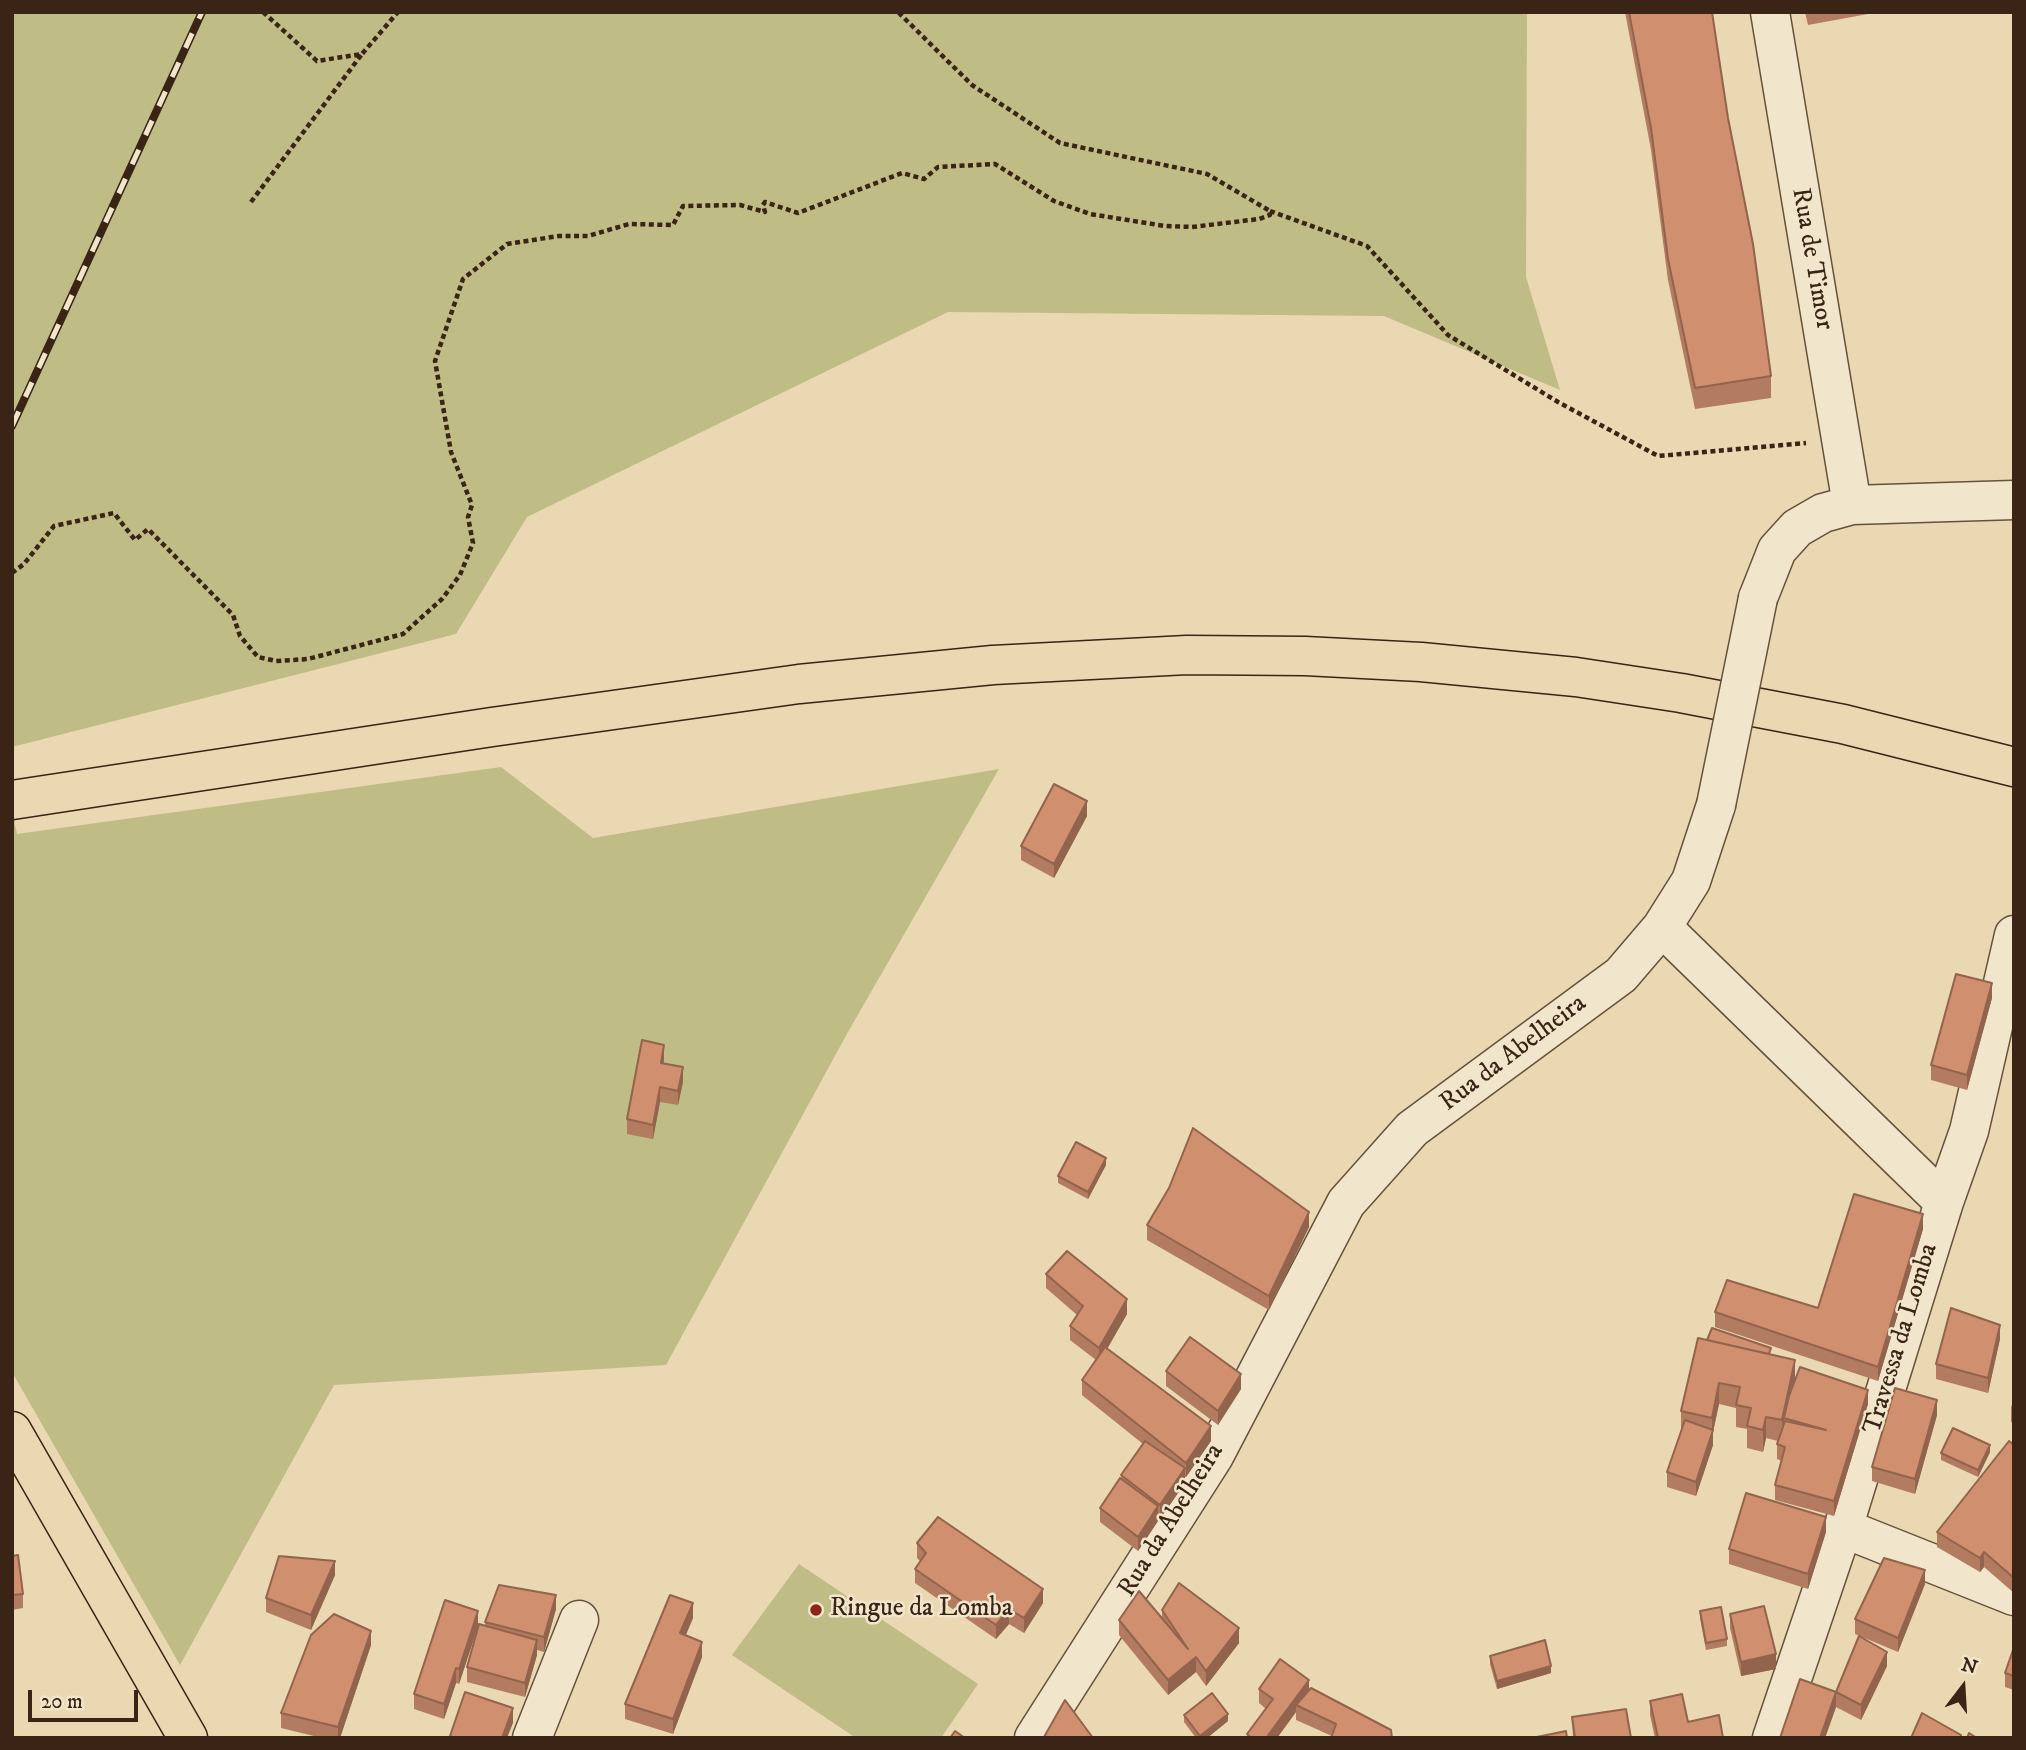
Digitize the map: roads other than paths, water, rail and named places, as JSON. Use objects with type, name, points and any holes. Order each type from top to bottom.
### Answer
[{"type":"main road","points":[[12,800],[492,727],[799,684],[993,665],[1187,655],[1305,656],[1421,662],[1576,677],[1695,695],[1843,724],[2014,767]]},
{"type":"main road","points":[[12,1431],[188,1738]]},
{"type":"street","name":"Rua de Timor","points":[[1770,12],[1852,505]]},
{"type":"street","name":"Rua da Abelheira","points":[[1034,1738],[1214,1456],[1346,1203],[1412,1129],[1620,975],[1662,927],[1691,881],[1716,805],[1758,598],[1777,550],[1797,528],[1823,513],[1852,505],[2014,500]]},
{"type":"street","points":[[1662,927],[1944,1202]]},
{"type":"street","name":"Travessa da Lomba","points":[[1772,1738],[1843,1528],[1944,1202],[1969,1131],[2014,935]]},
{"type":"street","points":[[1843,1528],[2014,1596]]},
{"type":"street","points":[[532,1738],[579,1620]]},
{"type":"railway","points":[[12,426],[202,12]]},
{"type":"place","name":"Ringue da Lomba","points":[[816,1610]]}]
